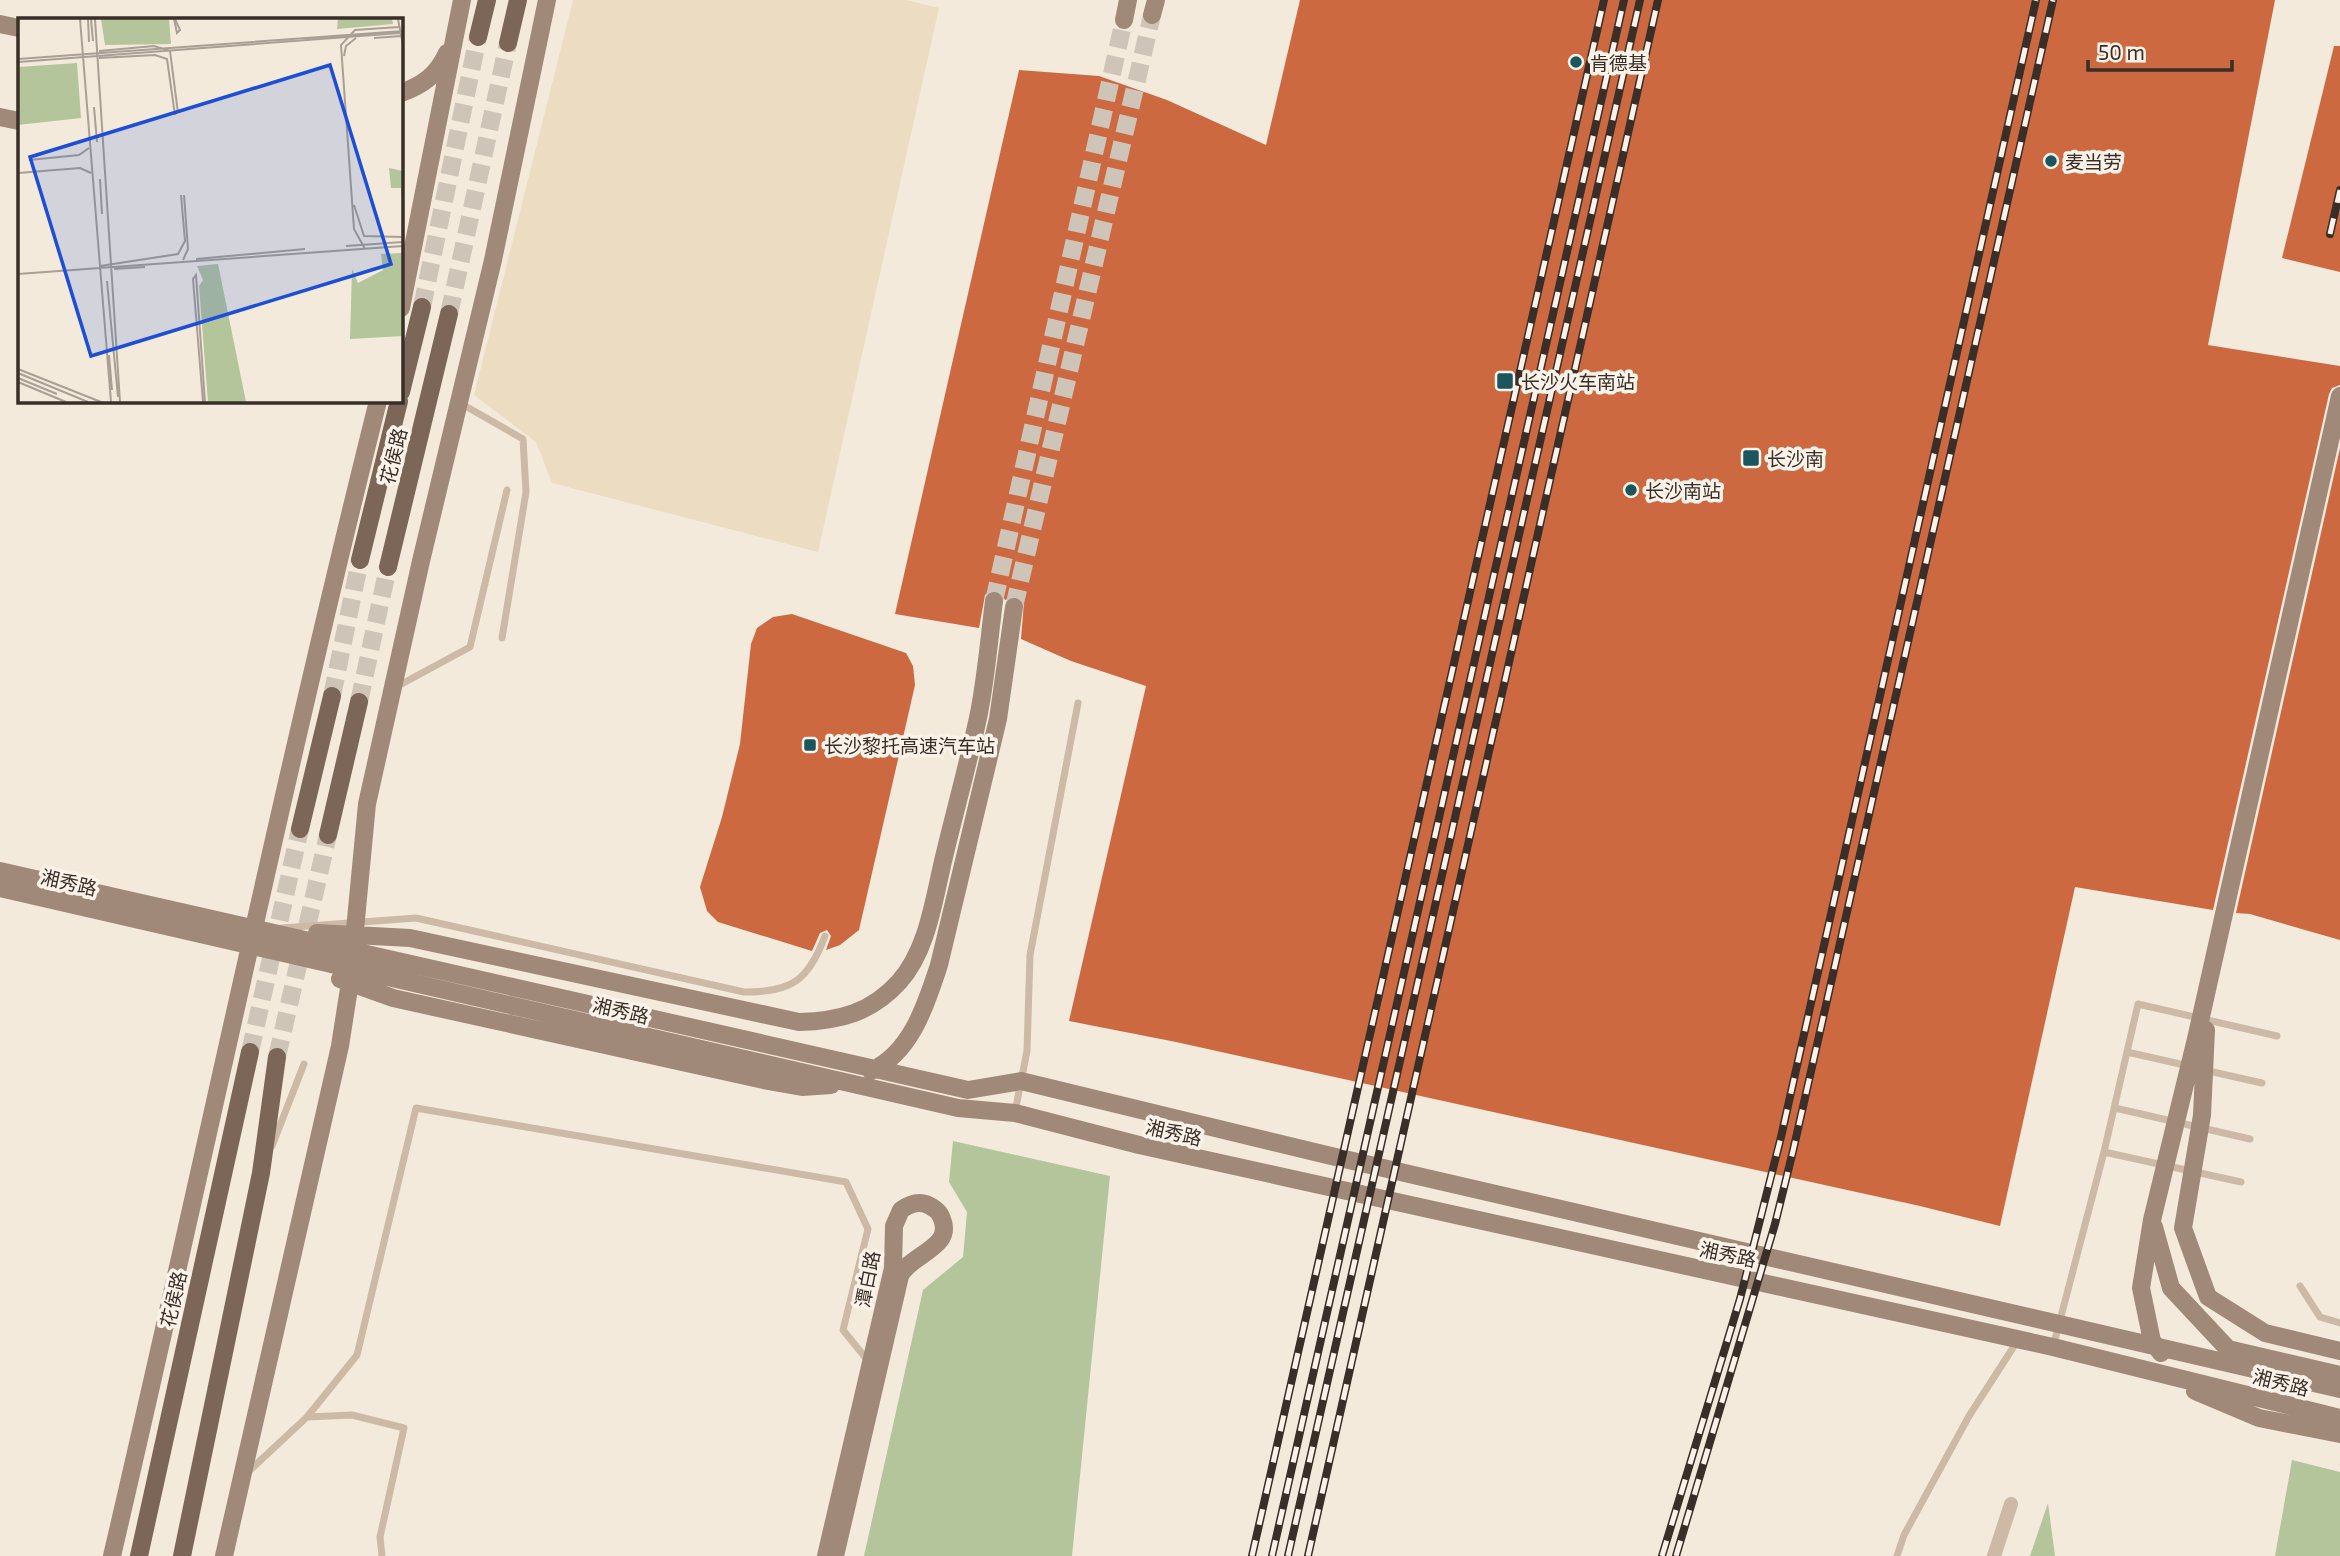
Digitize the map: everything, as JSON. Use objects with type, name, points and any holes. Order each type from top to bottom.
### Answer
[{"type":"main road","points":[[402,304],[462,0]]},
{"type":"main road","points":[[478,37],[486,0]]},
{"type":"main road","points":[[508,43],[518,0]]},
{"type":"main road","points":[[224,1556],[340,1046],[351,976],[367,804],[493,260],[547,0]]},
{"type":"main road","points":[[1124,20],[1128,0]]},
{"type":"main road","points":[[402,93],[425,83],[438,69],[454,33]]},
{"type":"main road","points":[[0,117],[18,121]]},
{"type":"main road","points":[[402,258],[406,287]]},
{"type":"main road","points":[[402,388],[422,307]]},
{"type":"main road","name":"花侯路","points":[[388,567],[449,314]]},
{"type":"main road","points":[[2340,396],[2209,981],[2152,1220],[2141,1288],[2151,1341],[2188,1389],[2259,1418],[2340,1434]]},
{"type":"main road","points":[[112,1556],[324,615],[377,402]]},
{"type":"main road","name":"花侯路","points":[[360,560],[399,402]]},
{"type":"main road","points":[[253,938],[410,938],[799,1022],[824,1022],[847,1017],[884,996],[900,981],[912,961],[929,917],[978,716],[994,601]]},
{"type":"main road","points":[[253,938],[351,976],[393,998],[802,1087],[851,1080],[877,1068],[898,1050],[915,1029],[927,1003],[939,965],[998,719],[1014,607]]},
{"type":"main road","points":[[300,829],[332,696]]},
{"type":"main road","points":[[328,835],[359,702]]},
{"type":"main road","name":"湘秀路","points":[[0,871],[253,938]]},
{"type":"main road","name":"湘秀路","points":[[0,888],[253,938]]},
{"type":"main road","points":[[355,936],[968,1090],[1021,1081],[1327,1155],[2340,1389]]},
{"type":"main road","name":"湘秀路","points":[[351,976],[958,1108],[1014,1113],[1139,1146],[2018,1340],[2340,1418]]},
{"type":"main road","points":[[2209,981],[2202,1115],[2183,1228],[2208,1297],[2265,1332],[2340,1351]]},
{"type":"main road","name":"花侯路","points":[[139,1556],[250,1052]]},
{"type":"main road","points":[[182,1556],[261,1173],[277,1057]]},
{"type":"main road","name":"潭白路","points":[[826,1556],[873,1367],[903,1270],[913,1259],[930,1251],[942,1238],[944,1222],[941,1214],[926,1204],[917,1203],[901,1210],[894,1226],[893,1268],[873,1367],[835,1556]]},
{"type":"main road","points":[[2152,1220],[2171,1288],[2228,1349],[2340,1375]]},
{"type":"street","points":[[1994,1556],[2011,1503]]},
{"type":"lane","points":[[460,403],[523,439],[526,492],[502,638]]},
{"type":"lane","points":[[392,689],[470,647],[507,490]]},
{"type":"lane","points":[[1014,1113],[1027,1051],[1030,956],[1077,703]]},
{"type":"lane","points":[[355,936],[416,918],[744,992],[770,992],[789,987],[805,974],[825,936]]},
{"type":"lane","points":[[2053,1348],[2115,1108],[2138,1004],[2277,1036]]},
{"type":"lane","points":[[2127,1052],[2262,1083]]},
{"type":"lane","points":[[261,1173],[304,1064]]},
{"type":"lane","points":[[243,1477],[307,1417],[357,1355],[416,1108],[846,1182],[868,1229],[843,1330],[873,1367]]},
{"type":"lane","points":[[2115,1108],[2250,1139]]},
{"type":"lane","points":[[2104,1152],[2241,1182]]},
{"type":"lane","points":[[2300,1286],[2320,1317],[2340,1323]]},
{"type":"lane","points":[[1897,1556],[1904,1535],[1969,1416],[2018,1340]]},
{"type":"lane","points":[[307,1417],[352,1415],[404,1428],[380,1537],[382,1556]]},
{"type":"green space","points":[[953,1141],[1110,1176],[1072,1556],[864,1556],[923,1290],[963,1257],[967,1212],[949,1182]]},
{"type":"green space","points":[[2292,1460],[2340,1472],[2340,1556],[2275,1556]]},
{"type":"green space","points":[[2048,1503],[2055,1556],[2030,1556]]},
{"type":"shaded area","points":[[573,0],[906,0],[939,8],[818,552],[552,483],[536,442],[474,395]]},
{"type":"building","name":"长沙南站","points":[[1300,0],[2275,0],[2208,345],[2340,366],[2340,385],[2332,388],[2329,394],[2213,910],[2075,887],[2000,1226],[1176,1042],[1069,1021],[1146,686],[1071,661],[1021,639],[1024,602],[1015,596],[1005,600],[1001,592],[996,590],[990,590],[985,595],[979,628],[895,614],[1019,70],[1099,76],[1167,100],[1266,145]]},
{"type":"building","points":[[2334,46],[2340,46],[2340,272],[2282,258]]},
{"type":"building","points":[[2340,448],[2340,940],[2250,914],[2236,913]]},
{"type":"building","points":[[792,614],[906,653],[913,666],[915,685],[859,930],[840,945],[826,950],[831,936],[827,930],[820,933],[812,951],[718,922],[707,911],[700,887],[722,817],[740,744],[751,644],[757,628],[773,617]]},
{"type":"tunnel","points":[[1014,607],[1152,15]]},
{"type":"tunnel","points":[[994,601],[1124,20]]},
{"type":"tunnel","points":[[422,307],[478,37]]},
{"type":"tunnel","points":[[449,314],[508,43]]},
{"type":"tunnel","points":[[332,696],[360,560]]},
{"type":"tunnel","points":[[359,702],[388,567]]},
{"type":"tunnel","points":[[250,1052],[300,829]]},
{"type":"tunnel","points":[[277,1057],[328,835]]},
{"type":"railway","points":[[1252,1556],[1604,0]]},
{"type":"railway","points":[[1272,1556],[1624,0]]},
{"type":"railway","points":[[1288,1556],[1640,0]]},
{"type":"railway","points":[[1308,1556],[1658,0]]},
{"type":"railway","points":[[1662,1556],[1740,1299],[1781,1137],[2036,0]]},
{"type":"railway","points":[[1676,1556],[1775,1224],[1793,1151],[2053,0]]},
{"type":"railway","points":[[2330,234],[2340,190]]},
{"type":"place","name":"肯德基","points":[[1576,62]]},
{"type":"place","name":"麦当劳","points":[[2051,161]]},
{"type":"place","name":"长沙火车南站","points":[[1505,381]]},
{"type":"place","name":"长沙南","points":[[1751,458]]},
{"type":"place","name":"长沙南站","points":[[1631,490]]},
{"type":"place","name":"长沙黎托高速汽车站","points":[[810,745]]}]
